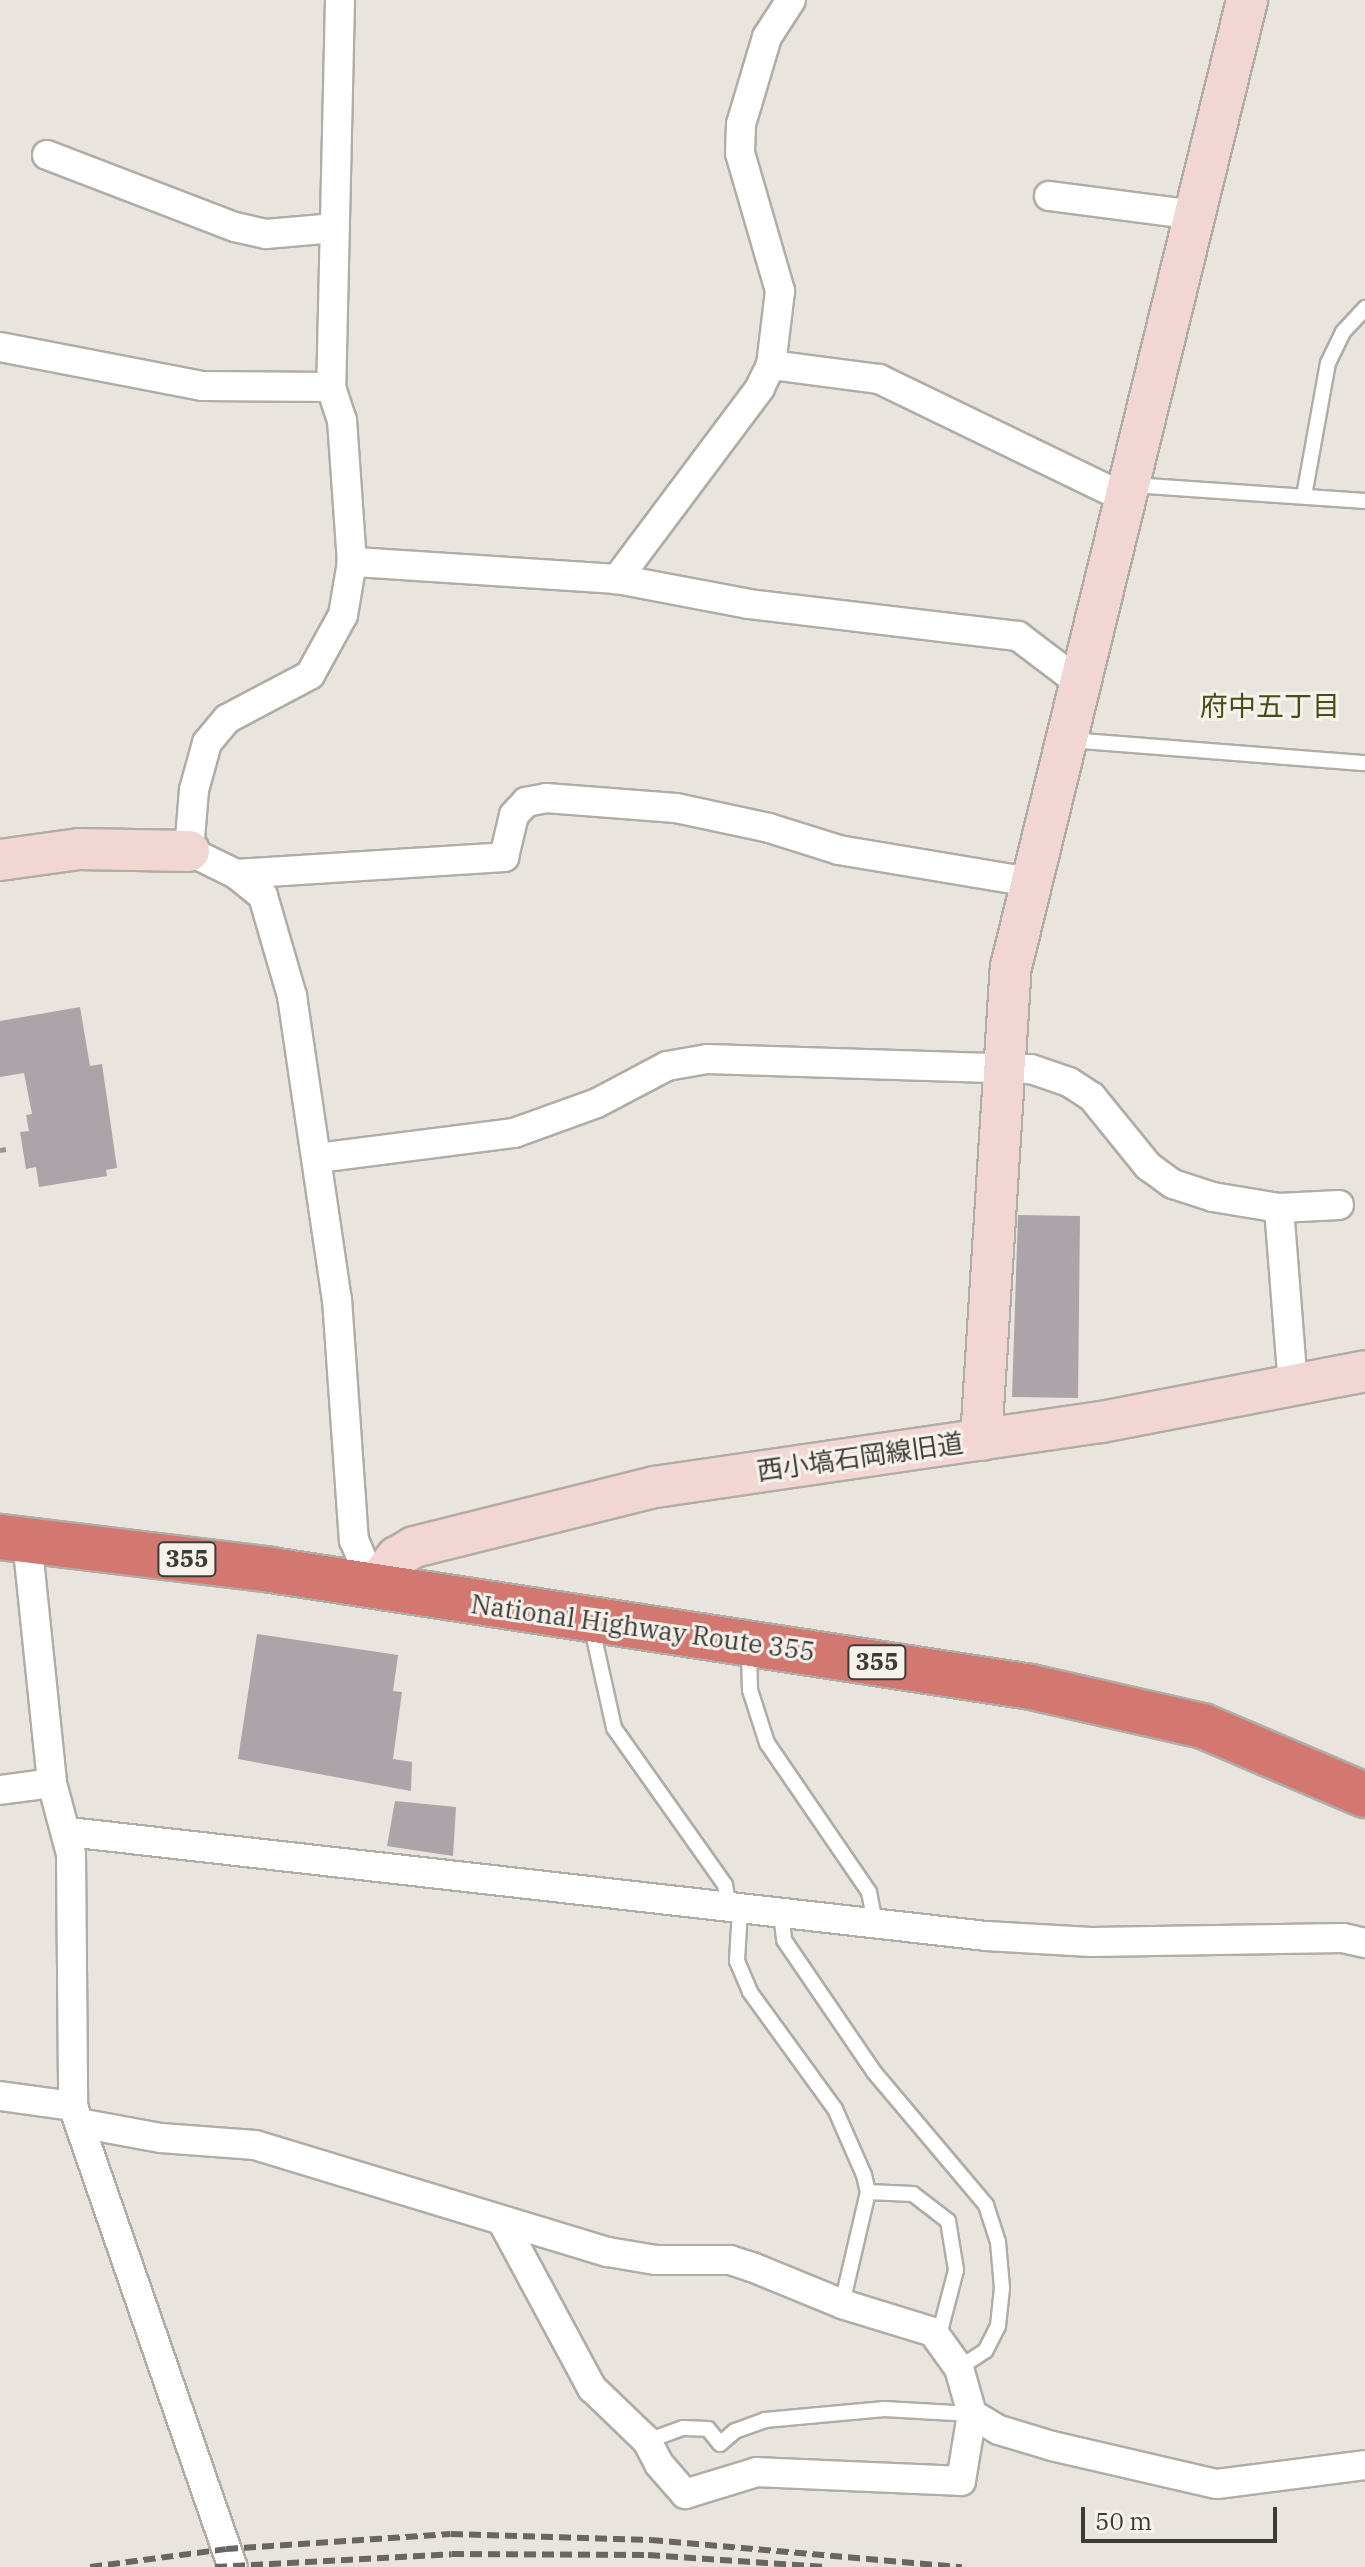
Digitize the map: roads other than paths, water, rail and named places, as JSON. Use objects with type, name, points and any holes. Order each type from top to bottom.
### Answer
[{"type":"highway","name":"National Highway Route 355","points":[[13,1539],[374,1587],[749,1643],[1116,1703],[1203,1726],[1365,1795]]},
{"type":"street","points":[[189,851],[194,790],[207,743],[227,719],[310,675],[343,615],[352,562],[342,420],[331,387],[340,0]]},
{"type":"street","points":[[617,579],[760,388],[771,365],[780,291],[740,153],[741,124],[767,37],[791,0]]},
{"type":"street","points":[[981,1440],[1001,1068],[1011,967],[1080,683],[1131,492],[1247,0]]},
{"type":"street","points":[[47,155],[235,227],[266,234],[335,228]]},
{"type":"street","points":[[1049,196],[1196,215]]},
{"type":"street","points":[[0,347],[202,386],[331,387]]},
{"type":"street","points":[[771,365],[879,379],[1131,492]]},
{"type":"street","points":[[352,562],[617,579],[749,604],[1018,636],[1080,683]]},
{"type":"street","points":[[236,874],[504,857],[514,815],[526,802],[546,798],[676,808],[769,828],[839,850],[1031,882]]},
{"type":"street","points":[[0,860],[79,849],[189,851],[236,874],[263,896],[292,996],[337,1299],[354,1540],[374,1587]]},
{"type":"street","points":[[318,1158],[514,1133],[583,1109],[667,1066],[707,1059],[1031,1069],[1069,1082],[1092,1097],[1148,1166],[1173,1184],[1213,1197],[1279,1208],[1339,1205]]},
{"type":"street","points":[[1279,1208],[1293,1385]]},
{"type":"street","name":"西小塙石岡線旧道","points":[[374,1587],[397,1557],[414,1547],[655,1487],[981,1440],[1365,1371]]},
{"type":"street","points":[[13,1539],[52,1783],[69,1832],[76,2115],[233,2567]]},
{"type":"street","points":[[0,1790],[52,1783]]},
{"type":"street","points":[[69,1832],[875,1924],[1091,1942],[1287,1937],[1365,1943]]},
{"type":"street","points":[[0,2096],[161,2138],[255,2145],[502,2221],[656,2260],[730,2260],[842,2304],[933,2332],[959,2368],[972,2414],[961,2481],[757,2472],[685,2494],[659,2464],[647,2441],[592,2388],[502,2221]]},
{"type":"street","points":[[972,2414],[999,2430],[1052,2446],[1217,2484],[1365,2465]]},
{"type":"lane","points":[[1304,496],[1328,363],[1343,332],[1365,308]]},
{"type":"lane","points":[[1131,492],[1304,496],[1365,501]]},
{"type":"lane","points":[[1066,740],[1365,763]]},
{"type":"lane","points":[[595,1642],[614,1728],[717,1873],[735,1909],[737,1961],[750,1992],[835,2109],[855,2148],[868,2192],[842,2304]]},
{"type":"lane","points":[[749,1643],[750,1690],[767,1743],[869,1892],[875,1924]]},
{"type":"lane","points":[[781,1914],[784,1940],[874,2072],[986,2205],[998,2242],[1002,2288],[998,2326],[985,2351],[959,2368]]},
{"type":"lane","points":[[868,2192],[913,2194],[948,2221],[956,2270],[938,2339]]},
{"type":"lane","points":[[647,2441],[683,2428],[708,2429],[720,2444],[735,2431],[765,2420],[857,2411],[972,2414]]},
{"type":"railway","points":[[90,2567],[226,2549],[451,2534],[651,2540],[962,2567]]},
{"type":"railway","points":[[215,2567],[452,2554],[648,2555],[826,2567]]},
{"type":"district","name":"府中五丁目","points":[[1270,706]]}]
